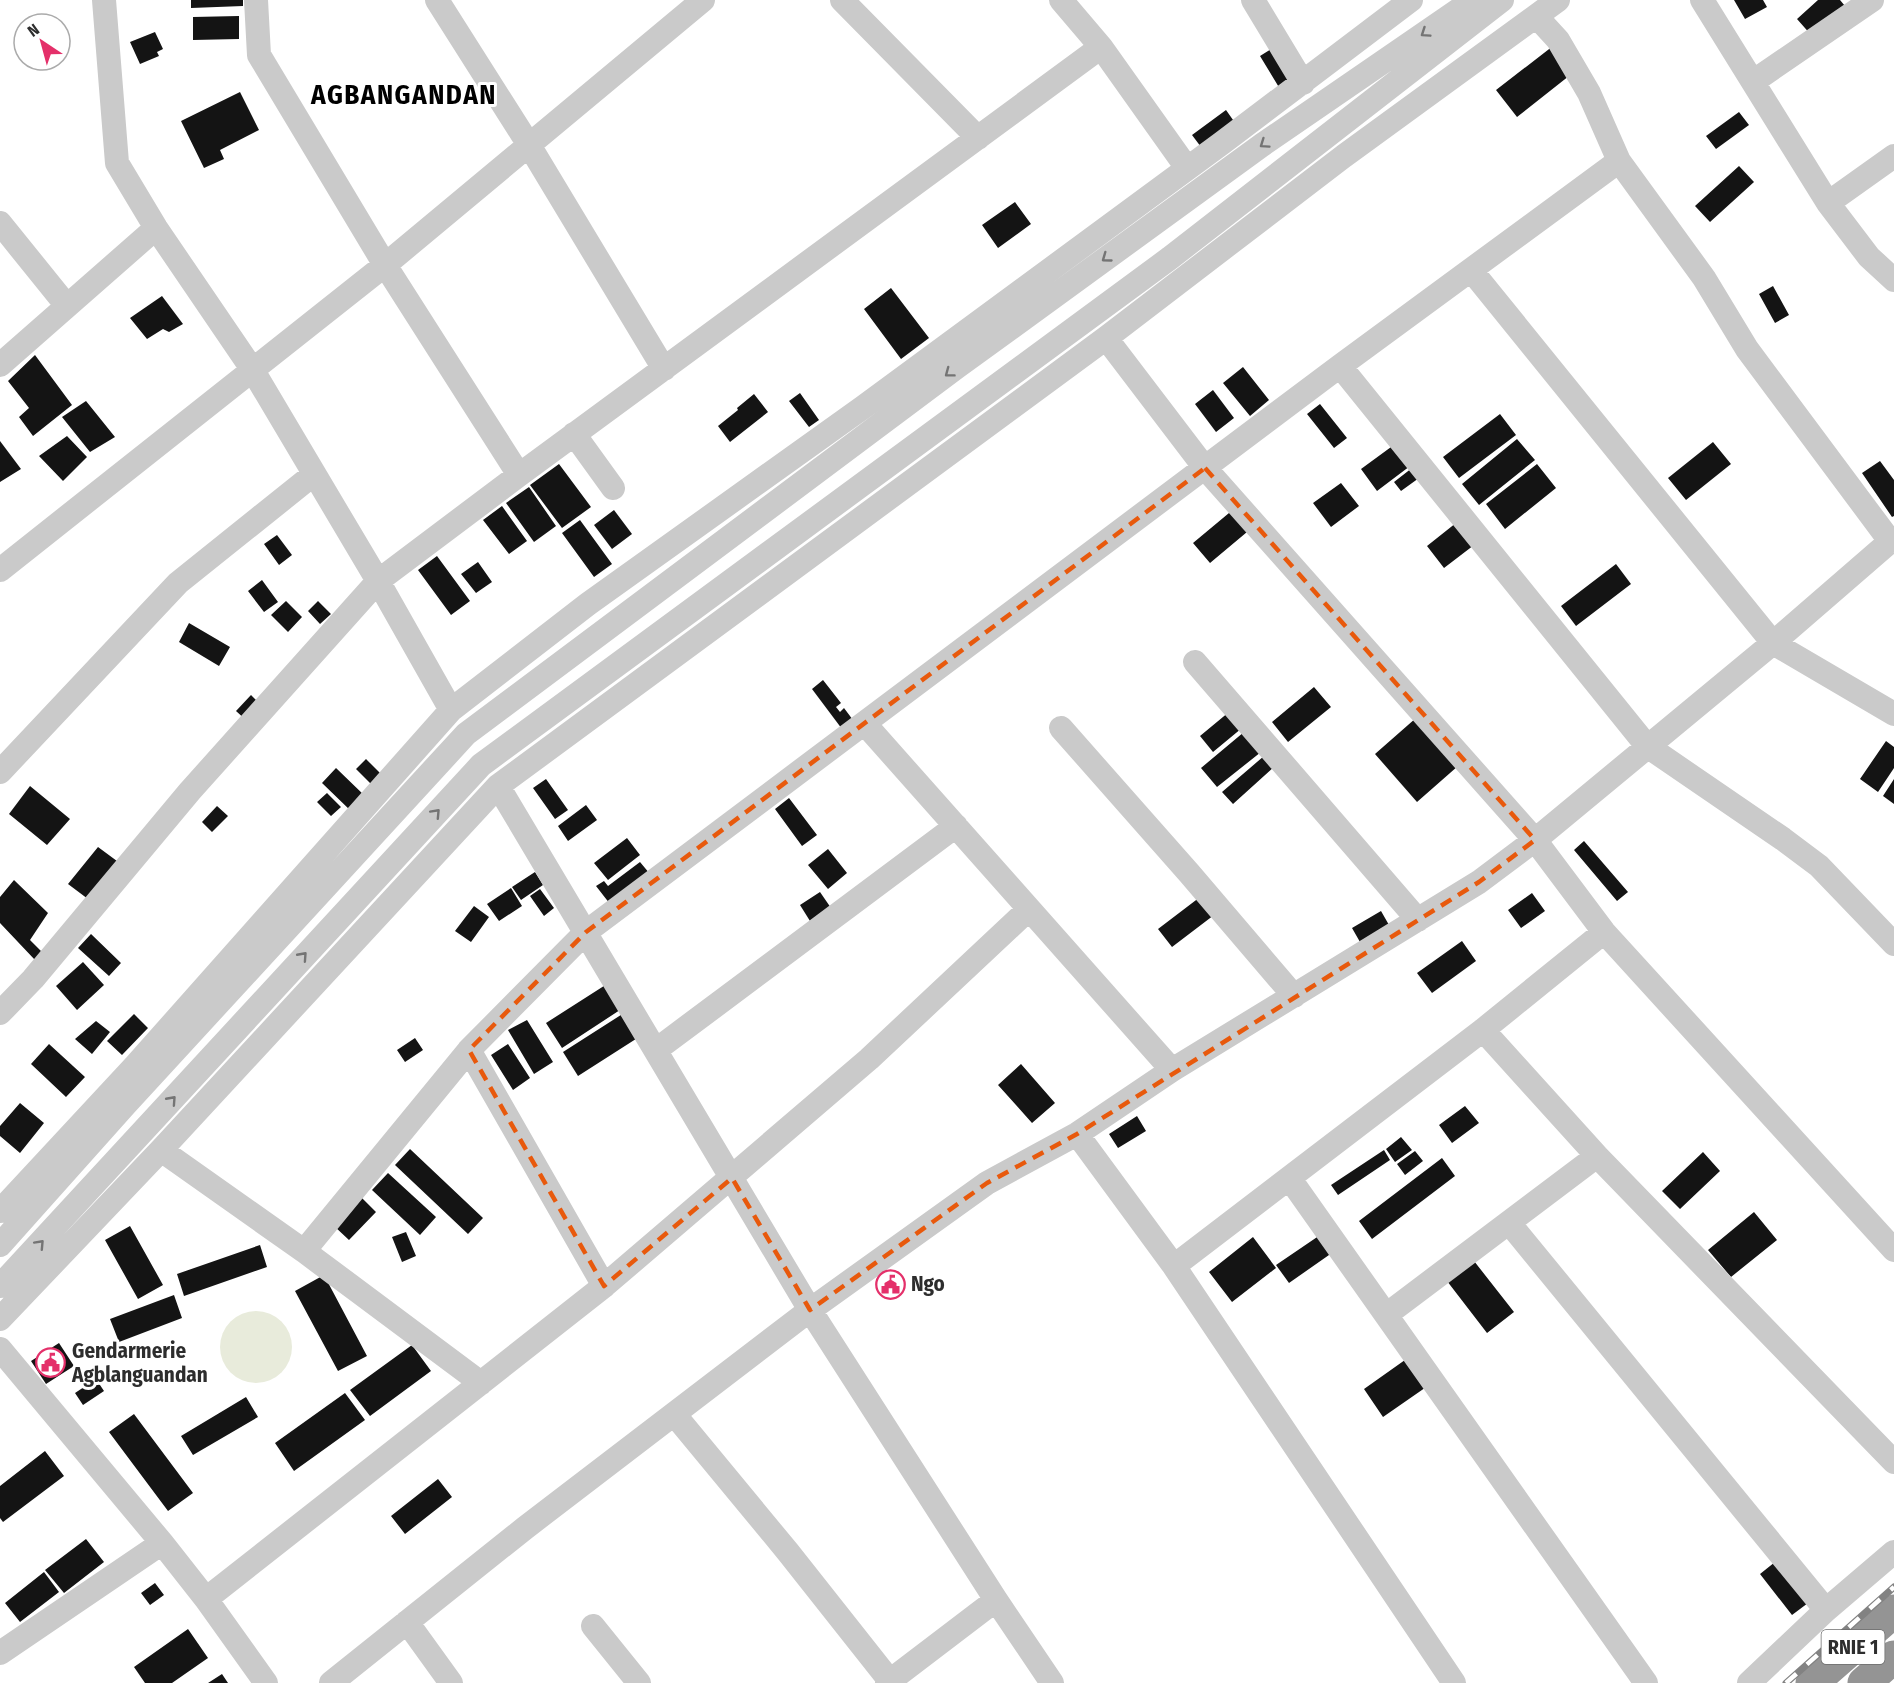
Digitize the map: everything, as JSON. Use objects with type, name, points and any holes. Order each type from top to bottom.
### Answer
[{"type":"highway","name":"RNIE 1","points":[[1812,1683],[1894,1611]]},
{"type":"highway","name":"RNIE 1","points":[[1864,1683],[1894,1657]]},
{"type":"street","points":[[104,0],[117,163],[156,228],[252,369],[378,581],[451,711]]},
{"type":"street","points":[[256,0],[260,55],[385,265],[519,475]]},
{"type":"street","points":[[437,0],[529,145],[664,369]]},
{"type":"street","points":[[0,570],[385,265],[703,0]]},
{"type":"street","points":[[842,0],[978,138]]},
{"type":"street","points":[[1061,0],[1101,47],[1187,168]]},
{"type":"street","points":[[1253,0],[1303,83]]},
{"type":"street","points":[[0,1211],[118,1084],[451,711],[588,604],[862,408],[1303,83],[1411,0]]},
{"type":"street","points":[[0,1245],[125,1105],[466,734],[957,367],[1252,152],[1473,0]]},
{"type":"street","points":[[0,1287],[482,765],[530,727],[1170,258],[1502,0]]},
{"type":"street","points":[[0,1319],[161,1150],[498,786],[1106,338],[1344,156],[1558,0]]},
{"type":"street","points":[[1702,0],[1828,203],[1869,257],[1894,280]]},
{"type":"street","points":[[1754,81],[1872,0]]},
{"type":"street","points":[[331,1683],[525,1528],[810,1310],[987,1183],[1077,1134],[1172,1070],[1479,882],[1535,840],[1773,643],[1892,539],[1747,349],[1704,278],[1619,162],[1589,93],[1558,40],[1536,16]]},
{"type":"street","points":[[0,1013],[33,979],[190,791],[378,581],[1101,47]]},
{"type":"street","points":[[1828,203],[1894,156]]},
{"type":"street","points":[[304,1251],[469,1050],[586,932],[1340,366],[1619,162]]},
{"type":"street","points":[[0,223],[67,306]]},
{"type":"street","points":[[0,365],[156,228]]},
{"type":"street","points":[[1471,270],[1773,643],[1894,714]]},
{"type":"street","points":[[1106,338],[1205,468],[1535,840],[1604,932],[1889,1234]]},
{"type":"street","points":[[1340,366],[1647,746],[1819,866],[1894,944]]},
{"type":"street","points":[[574,434],[613,488]]},
{"type":"street","points":[[0,772],[178,583],[314,474]]},
{"type":"street","points":[[588,604],[605,628]]},
{"type":"street","points":[[1195,662],[1418,920]]},
{"type":"street","points":[[865,724],[1172,1070]]},
{"type":"street","points":[[1061,729],[1294,996]]},
{"type":"street","points":[[498,786],[810,1310],[996,1600],[1052,1683]]},
{"type":"street","points":[[656,1050],[956,826]]},
{"type":"street","points":[[206,1599],[604,1286],[869,1059],[1029,909]]},
{"type":"street","points":[[1174,1266],[1484,1030],[1604,932]]},
{"type":"street","points":[[1484,1030],[1597,1156],[1894,1462]]},
{"type":"street","points":[[469,1050],[604,1286]]},
{"type":"street","points":[[1077,1134],[1174,1266],[1454,1683]]},
{"type":"street","points":[[161,1150],[304,1251],[481,1383]]},
{"type":"street","points":[[1386,1316],[1597,1156]]},
{"type":"street","points":[[1290,1179],[1646,1683]]},
{"type":"street","points":[[1510,1224],[1826,1610]]},
{"type":"street","points":[[0,1349],[206,1599],[261,1682]]},
{"type":"street","points":[[674,1414],[788,1552],[888,1682],[996,1600]]},
{"type":"street","points":[[2,1649],[162,1543]]},
{"type":"street","points":[[1749,1683],[1826,1610],[1894,1552]]},
{"type":"street","points":[[407,1622],[451,1683]]},
{"type":"street","points":[[593,1626],[639,1683]]},
{"type":"highlighted area","points":[[1205,468],[1535,840],[1479,882],[1077,1134],[987,1183],[810,1310],[732,1178],[604,1286],[469,1050],[586,932]]},
{"type":"green space","points":[[256,1311],[276,1317],[286,1327],[292,1347],[286,1367],[276,1377],[256,1383],[236,1377],[226,1367],[220,1347],[226,1327],[236,1317]]},
{"type":"building","points":[[191,0],[243,0],[243,6],[191,8]]},
{"type":"building","points":[[1734,0],[1763,0],[1767,7],[1745,19]]},
{"type":"building","points":[[1818,0],[1840,0],[1845,6],[1812,36],[1797,19]]},
{"type":"building","points":[[239,16],[239,39],[193,40],[193,17]]},
{"type":"building","points":[[155,32],[163,49],[157,52],[159,56],[140,64],[130,42]]},
{"type":"building","points":[[1553,46],[1574,72],[1517,117],[1496,90]]},
{"type":"building","points":[[1273,48],[1293,81],[1280,89],[1260,56]]},
{"type":"building","points":[[240,92],[259,130],[220,150],[224,159],[204,168],[181,121]]},
{"type":"building","points":[[1226,110],[1238,127],[1204,151],[1192,135]]},
{"type":"building","points":[[1739,112],[1749,125],[1716,149],[1706,136]]},
{"type":"building","points":[[1739,166],[1754,182],[1710,222],[1695,206]]},
{"type":"building","points":[[1015,202],[1031,224],[998,248],[982,225]]},
{"type":"building","points":[[1773,286],[1789,315],[1775,323],[1759,294]]},
{"type":"building","points":[[891,288],[929,338],[901,359],[864,309]]},
{"type":"building","points":[[162,296],[183,324],[169,332],[163,329],[147,339],[130,318]]},
{"type":"building","points":[[35,355],[72,405],[33,436],[19,417],[29,408],[8,381]]},
{"type":"building","points":[[1243,367],[1269,400],[1250,416],[1223,383]]},
{"type":"building","points":[[1213,390],[1234,418],[1216,432],[1195,404]]},
{"type":"building","points":[[800,393],[819,420],[809,427],[789,401]]},
{"type":"building","points":[[754,394],[768,412],[730,442],[718,426]]},
{"type":"building","points":[[86,401],[115,437],[90,452],[62,417]]},
{"type":"building","points":[[1320,404],[1347,438],[1334,448],[1307,414]]},
{"type":"building","points":[[1500,414],[1516,435],[1459,478],[1443,457]]},
{"type":"building","points":[[67,436],[87,457],[63,481],[39,456]]},
{"type":"building","points":[[1402,439],[1418,460],[1377,491],[1361,469]]},
{"type":"building","points":[[1517,439],[1535,460],[1479,505],[1462,484]]},
{"type":"building","points":[[0,441],[21,469],[0,482]]},
{"type":"building","points":[[1713,442],[1731,464],[1686,500],[1668,478]]},
{"type":"building","points":[[1880,461],[1894,480],[1894,516],[1892,517],[1862,473]]},
{"type":"building","points":[[559,464],[591,507],[562,528],[530,485]]},
{"type":"building","points":[[1537,464],[1556,488],[1505,529],[1486,504]]},
{"type":"building","points":[[1412,468],[1419,478],[1401,491],[1394,482]]},
{"type":"building","points":[[1341,483],[1359,506],[1331,527],[1313,503]]},
{"type":"building","points":[[529,487],[556,526],[534,542],[506,503]]},
{"type":"building","points":[[502,506],[527,541],[509,554],[483,520]]},
{"type":"building","points":[[1235,508],[1247,532],[1210,563],[1193,543]]},
{"type":"building","points":[[614,510],[632,534],[612,549],[594,525]]},
{"type":"building","points":[[1461,519],[1478,542],[1444,568],[1427,546]]},
{"type":"building","points":[[580,520],[612,564],[594,577],[562,533]]},
{"type":"building","points":[[277,535],[292,555],[279,565],[264,544]]},
{"type":"building","points":[[437,556],[470,601],[451,615],[418,570]]},
{"type":"building","points":[[478,562],[492,582],[476,593],[461,574]]},
{"type":"building","points":[[1616,564],[1631,584],[1576,626],[1561,606]]},
{"type":"building","points":[[262,580],[278,602],[264,612],[248,591]]},
{"type":"building","points":[[286,601],[302,617],[288,632],[271,615]]},
{"type":"building","points":[[318,601],[331,614],[320,624],[308,611]]},
{"type":"building","points":[[189,623],[230,647],[219,666],[179,642]]},
{"type":"building","points":[[823,680],[841,703],[836,707],[840,712],[844,708],[853,720],[842,729],[812,689]]},
{"type":"building","points":[[1314,687],[1331,707],[1288,742],[1272,722]]},
{"type":"building","points":[[251,695],[262,706],[247,721],[236,711]]},
{"type":"building","points":[[1229,712],[1242,728],[1213,752],[1200,736]]},
{"type":"building","points":[[1416,718],[1458,766],[1417,802],[1375,754]]},
{"type":"building","points":[[1244,732],[1261,752],[1217,787],[1201,768]]},
{"type":"building","points":[[1886,741],[1894,747],[1894,768],[1878,792],[1860,779]]},
{"type":"building","points":[[1264,756],[1274,767],[1233,804],[1222,792]]},
{"type":"building","points":[[366,759],[385,778],[375,788],[356,769]]},
{"type":"building","points":[[336,768],[366,797],[352,812],[322,783]]},
{"type":"building","points":[[546,779],[568,810],[555,819],[533,788]]},
{"type":"building","points":[[1894,779],[1894,804],[1883,796]]},
{"type":"building","points":[[30,786],[70,819],[47,845],[9,814]]},
{"type":"building","points":[[327,793],[341,807],[331,816],[317,802]]},
{"type":"building","points":[[789,798],[817,835],[802,846],[775,809]]},
{"type":"building","points":[[586,805],[597,820],[568,841],[558,826]]},
{"type":"building","points":[[217,806],[228,816],[212,832],[202,822]]},
{"type":"building","points":[[627,838],[640,855],[608,880],[594,863]]},
{"type":"building","points":[[1584,841],[1628,892],[1617,901],[1574,850]]},
{"type":"building","points":[[98,847],[121,864],[92,902],[68,884]]},
{"type":"building","points":[[828,849],[847,873],[828,889],[808,865]]},
{"type":"building","points":[[640,862],[650,874],[610,904],[596,886],[604,881],[608,886]]},
{"type":"building","points":[[535,872],[543,885],[521,900],[512,887]]},
{"type":"building","points":[[14,880],[48,913],[30,940],[43,953],[35,960],[0,923],[0,897]]},
{"type":"building","points":[[511,888],[522,906],[499,921],[487,904]]},
{"type":"building","points":[[540,889],[554,908],[544,916],[530,896]]},
{"type":"building","points":[[820,892],[831,908],[810,921],[800,905]]},
{"type":"building","points":[[1532,893],[1545,911],[1521,928],[1508,910]]},
{"type":"building","points":[[1204,894],[1218,912],[1172,947],[1158,929]]},
{"type":"building","points":[[474,906],[489,917],[471,942],[455,931]]},
{"type":"building","points":[[1381,911],[1389,925],[1360,942],[1352,928]]},
{"type":"building","points":[[91,934],[121,963],[109,976],[78,948]]},
{"type":"building","points":[[1462,941],[1476,961],[1432,993],[1417,973]]},
{"type":"building","points":[[83,962],[104,985],[77,1010],[56,986]]},
{"type":"building","points":[[607,984],[623,1008],[562,1048],[546,1023]]},
{"type":"building","points":[[624,1013],[639,1037],[578,1076],[563,1052]]},
{"type":"building","points":[[134,1014],[148,1028],[122,1055],[107,1041]]},
{"type":"building","points":[[527,1020],[553,1062],[534,1074],[508,1030]]},
{"type":"building","points":[[96,1021],[110,1032],[92,1054],[75,1039]]},
{"type":"building","points":[[415,1038],[423,1050],[405,1062],[397,1050]]},
{"type":"building","points":[[49,1044],[85,1077],[66,1097],[31,1064]]},
{"type":"building","points":[[508,1044],[530,1078],[513,1090],[491,1055]]},
{"type":"building","points":[[1021,1064],[1055,1103],[1032,1123],[998,1085]]},
{"type":"building","points":[[20,1103],[44,1123],[20,1153],[0,1136],[0,1126]]},
{"type":"building","points":[[1465,1106],[1479,1123],[1452,1143],[1439,1125]]},
{"type":"building","points":[[1137,1116],[1146,1131],[1118,1148],[1109,1134]]},
{"type":"building","points":[[1401,1137],[1412,1150],[1395,1162],[1386,1149]]},
{"type":"building","points":[[410,1149],[483,1218],[468,1234],[395,1165]]},
{"type":"building","points":[[1384,1150],[1390,1160],[1338,1195],[1331,1185]]},
{"type":"building","points":[[1415,1151],[1423,1161],[1405,1175],[1397,1164]]},
{"type":"building","points":[[1703,1152],[1720,1171],[1680,1209],[1662,1191]]},
{"type":"building","points":[[1442,1158],[1455,1176],[1372,1239],[1359,1221]]},
{"type":"building","points":[[388,1173],[436,1217],[420,1235],[372,1190]]},
{"type":"building","points":[[361,1197],[376,1212],[349,1240],[334,1226]]},
{"type":"building","points":[[1754,1212],[1777,1240],[1731,1277],[1708,1250]]},
{"type":"building","points":[[130,1226],[163,1285],[138,1299],[105,1240]]},
{"type":"building","points":[[1326,1231],[1339,1248],[1289,1283],[1276,1265]]},
{"type":"building","points":[[406,1232],[416,1256],[402,1262],[392,1237]]},
{"type":"building","points":[[1253,1237],[1276,1268],[1232,1302],[1209,1272]]},
{"type":"building","points":[[260,1245],[267,1267],[184,1296],[177,1274]]},
{"type":"building","points":[[1474,1261],[1514,1312],[1487,1333],[1447,1281]]},
{"type":"building","points":[[324,1275],[367,1356],[338,1371],[295,1291]]},
{"type":"building","points":[[174,1295],[182,1318],[119,1342],[110,1319]]},
{"type":"building","points":[[59,1343],[74,1366],[46,1384],[31,1361]]},
{"type":"building","points":[[412,1345],[431,1371],[370,1416],[350,1390]]},
{"type":"building","points":[[1412,1355],[1432,1383],[1383,1417],[1364,1389]]},
{"type":"building","points":[[96,1379],[104,1391],[83,1405],[75,1393]]},
{"type":"building","points":[[345,1393],[365,1420],[294,1471],[275,1443]]},
{"type":"building","points":[[246,1397],[258,1417],[193,1455],[181,1436]]},
{"type":"building","points":[[134,1414],[193,1493],[168,1511],[109,1432]]},
{"type":"building","points":[[45,1451],[64,1476],[3,1522],[0,1518],[0,1486]]},
{"type":"building","points":[[438,1479],[452,1497],[405,1534],[391,1516]]},
{"type":"building","points":[[86,1539],[104,1562],[64,1593],[45,1570]]},
{"type":"building","points":[[1775,1562],[1808,1603],[1792,1615],[1760,1574]]},
{"type":"building","points":[[44,1572],[59,1592],[20,1622],[5,1603]]},
{"type":"building","points":[[155,1583],[164,1595],[150,1605],[141,1593]]},
{"type":"building","points":[[188,1629],[208,1658],[172,1683],[145,1683],[134,1667]]},
{"type":"building","points":[[222,1674],[228,1683],[208,1683]]},
{"type":"railway","points":[[1786,1683],[1894,1587]]},
{"type":"place","name":"Ngo","points":[[890,1284]]},
{"type":"place","name":"Gendarmerie Agblanguandan","points":[[51,1363]]},
{"type":"district","name":"AGBANGANDAN","points":[[404,95]]}]
